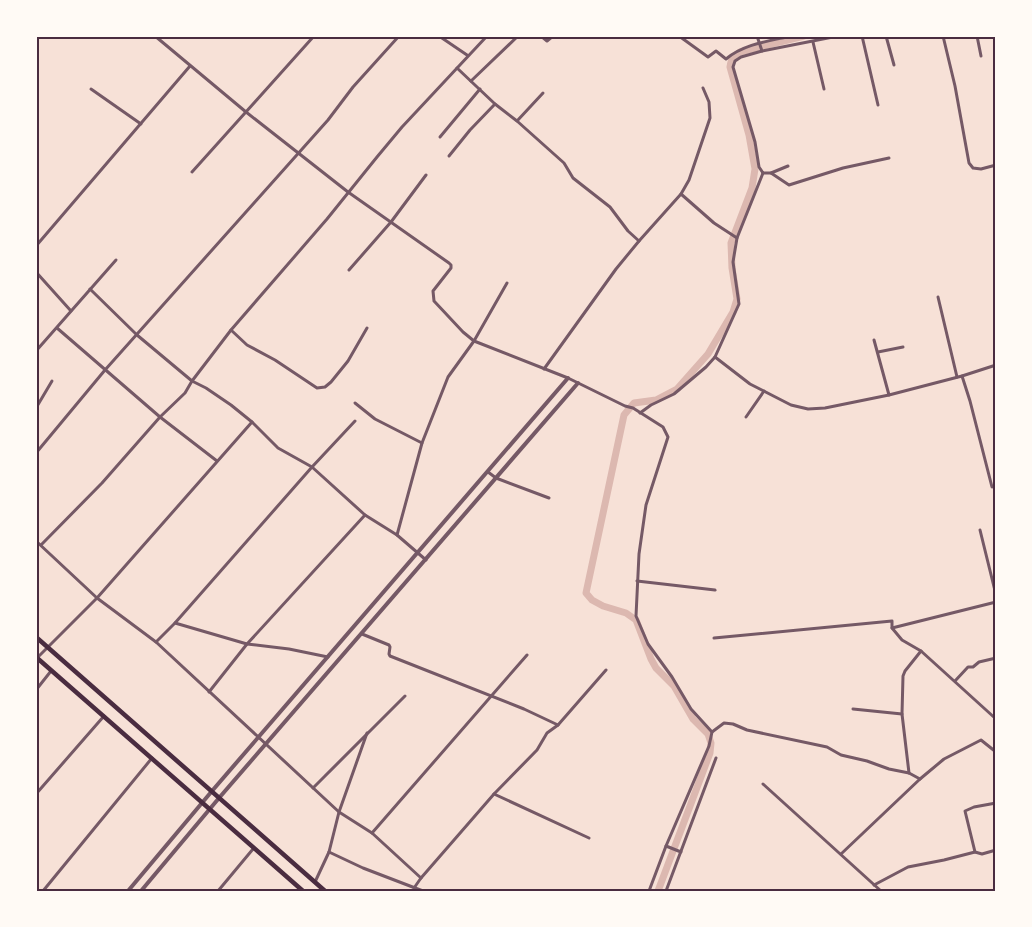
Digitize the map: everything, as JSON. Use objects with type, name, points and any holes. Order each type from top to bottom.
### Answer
[{"type":"main road","points":[[36,637],[325,891]]},
{"type":"main road","points":[[36,658],[303,891]]},
{"type":"street","points":[[155,36],[246,112],[348,192],[451,265],[433,291],[434,301],[474,341],[568,378],[633,408],[663,427],[668,437],[646,506],[639,554],[636,616],[648,644],[672,677],[691,709],[712,732]]},
{"type":"street","points":[[192,172],[314,36]]},
{"type":"street","points":[[36,453],[105,370],[299,153],[353,87],[399,36]]},
{"type":"street","points":[[439,36],[468,56]]},
{"type":"street","points":[[40,545],[102,483],[160,417],[185,393],[231,330],[402,127],[487,36]]},
{"type":"street","points":[[471,81],[518,36]]},
{"type":"street","points":[[541,36],[547,41],[553,36]]},
{"type":"street","points":[[680,36],[709,57],[716,51],[726,59],[743,48],[791,36]]},
{"type":"street","points":[[757,36],[761,50]]},
{"type":"street","points":[[763,172],[759,167],[755,142],[733,67],[735,61],[761,50],[838,36]]},
{"type":"street","points":[[862,36],[878,105]]},
{"type":"street","points":[[886,36],[894,64]]},
{"type":"street","points":[[943,36],[969,163],[973,168],[981,169],[996,165]]},
{"type":"street","points":[[977,36],[981,56]]},
{"type":"street","points":[[813,42],[824,89]]},
{"type":"street","points":[[36,246],[190,66]]},
{"type":"street","points":[[457,68],[564,163],[573,178],[610,207],[628,231],[639,241]]},
{"type":"street","points":[[544,369],[639,241],[681,194],[689,180],[710,118],[709,102],[704,88]]},
{"type":"street","points":[[92,89],[141,124]]},
{"type":"street","points":[[440,137],[480,89]]},
{"type":"street","points":[[517,121],[543,93]]},
{"type":"street","points":[[449,156],[495,104]]},
{"type":"street","points":[[771,172],[789,185],[843,168],[889,158]]},
{"type":"street","points":[[763,172],[789,166]]},
{"type":"street","points":[[640,413],[674,394],[715,357],[739,304],[733,262],[737,238],[763,172]]},
{"type":"street","points":[[349,270],[391,222],[426,175]]},
{"type":"street","points":[[681,194],[714,224],[737,238]]},
{"type":"street","points":[[36,351],[116,260]]},
{"type":"street","points":[[36,272],[71,311]]},
{"type":"street","points":[[397,535],[422,443],[448,377],[474,341],[507,283]]},
{"type":"street","points":[[90,289],[137,335],[192,381],[223,399],[252,422],[278,448],[312,467],[365,514],[397,535],[426,560]]},
{"type":"street","points":[[938,297],[960,377],[970,402],[992,487]]},
{"type":"street","points":[[57,328],[160,417],[217,461]]},
{"type":"street","points":[[231,330],[247,345],[275,360],[316,388],[325,387],[331,382],[348,361],[367,328]]},
{"type":"street","points":[[874,340],[889,395]]},
{"type":"street","points":[[878,352],[903,347]]},
{"type":"street","points":[[715,357],[750,384],[791,405],[808,409],[825,408],[889,395],[960,377],[996,365]]},
{"type":"street","points":[[128,891],[202,801],[329,657],[568,378]]},
{"type":"street","points":[[36,408],[52,381]]},
{"type":"street","points":[[141,891],[578,383]]},
{"type":"street","points":[[746,417],[764,390]]},
{"type":"street","points":[[355,403],[375,419],[422,443]]},
{"type":"street","points":[[156,642],[355,421]]},
{"type":"street","points":[[36,658],[97,597],[252,422]]},
{"type":"street","points":[[488,472],[496,478],[549,498]]},
{"type":"street","points":[[209,692],[247,644],[365,514]]},
{"type":"street","points":[[980,530],[996,596]]},
{"type":"street","points":[[36,541],[97,597],[156,642],[339,812],[372,833],[421,878]]},
{"type":"street","points":[[637,581],[716,590]]},
{"type":"street","points":[[892,628],[996,602]]},
{"type":"street","points":[[714,638],[892,621],[892,628],[902,640],[921,651],[996,719]]},
{"type":"street","points":[[175,623],[247,644],[329,657]]},
{"type":"street","points":[[362,634],[389,645],[390,656],[490,695],[558,725]]},
{"type":"street","points":[[909,773],[902,714],[903,676],[904,671],[921,651]]},
{"type":"street","points":[[372,833],[527,655]]},
{"type":"street","points":[[954,682],[968,667],[996,658]]},
{"type":"street","points":[[414,888],[494,794],[537,750],[547,733],[558,725],[606,670]]},
{"type":"street","points":[[36,690],[51,671]]},
{"type":"street","points":[[313,788],[405,696]]},
{"type":"street","points":[[853,709],[902,714]]},
{"type":"street","points":[[36,794],[104,716]]},
{"type":"street","points":[[649,891],[709,746],[712,732],[724,723],[827,747],[841,755],[909,773],[920,779]]},
{"type":"street","points":[[315,882],[329,852],[339,812],[367,733]]},
{"type":"street","points":[[842,854],[944,759],[981,740],[996,752]]},
{"type":"street","points":[[39,890],[152,758]]},
{"type":"street","points":[[666,891],[716,758]]},
{"type":"street","points":[[763,784],[879,890]]},
{"type":"street","points":[[494,794],[589,838]]},
{"type":"street","points":[[975,852],[965,811],[996,803]]},
{"type":"street","points":[[666,846],[681,852]]},
{"type":"street","points":[[218,891],[253,848]]},
{"type":"street","points":[[874,885],[908,867],[975,852],[980,854],[996,850]]},
{"type":"street","points":[[329,852],[423,891]]},
{"type":"waterway","points":[[658,891],[710,753],[711,743],[708,734],[693,719],[674,686],[656,668],[636,620],[626,613],[603,606],[592,600],[586,593],[624,415],[634,403],[656,400],[677,389],[708,354],[733,312],[737,299],[731,243],[752,188],[755,169],[749,135],[730,67],[732,60],[740,52],[804,36]]}]
